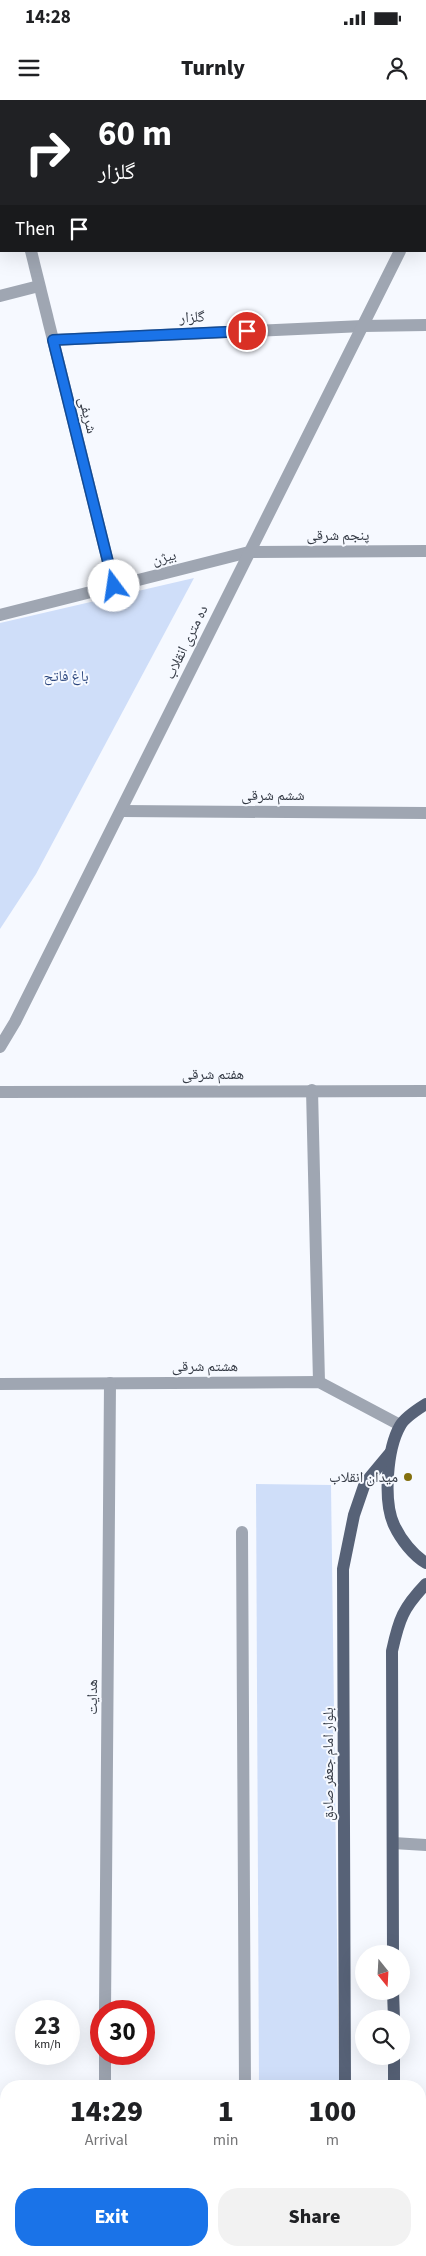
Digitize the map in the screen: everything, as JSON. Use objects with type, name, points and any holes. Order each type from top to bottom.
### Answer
[{"type":"main road","points":[[426,1404],[400,1425],[390,1453],[389,1501],[394,1525],[415,1556],[426,1563]]},
{"type":"main road","name":"بلوار امام جعفر صادق","points":[[345,2080],[343,1569],[354,1515],[365,1483],[390,1453]]},
{"type":"main road","points":[[393,1945],[392,1651],[399,1620],[410,1600],[426,1584]]},
{"type":"main road","points":[[394,2065],[394,2080]]},
{"type":"street","name":"شریفی","points":[[31,252],[114,586]]},
{"type":"street","name":"ده متری انقلاب","points":[[0,1047],[15,1022],[400,252]]},
{"type":"street","points":[[0,296],[39,286]]},
{"type":"street","name":"گلزار","points":[[53,340],[363,326],[426,325]]},
{"type":"street","name":"پنجم شرقی","points":[[250,552],[426,551]]},
{"type":"street","name":"بیژن","points":[[0,615],[250,552]]},
{"type":"street","name":"ششم شرقی","points":[[121,811],[426,813]]},
{"type":"street","points":[[312,1090],[319,1382]]},
{"type":"street","name":"هفتم شرقی","points":[[0,1092],[426,1091]]},
{"type":"street","name":"هشتم شرقی","points":[[0,1384],[319,1382],[400,1425]]},
{"type":"street","name":"هدایت","points":[[105,2000],[110,1383]]},
{"type":"street","points":[[242,1532],[245,2080]]},
{"type":"street","points":[[393,1843],[426,1845]]},
{"type":"street","points":[[105,2065],[105,2080]]},
{"type":"green space","name":"باغ فاتح","points":[[194,578],[36,874],[0,929],[0,623]]},
{"type":"green space","points":[[256,1484],[331,1485],[339,2080],[259,2080]]},
{"type":"place","name":"میدان انقلاب","points":[[408,1477]]},
{"type":"route","points":[[114,586],[53,340],[247,331]]}]
